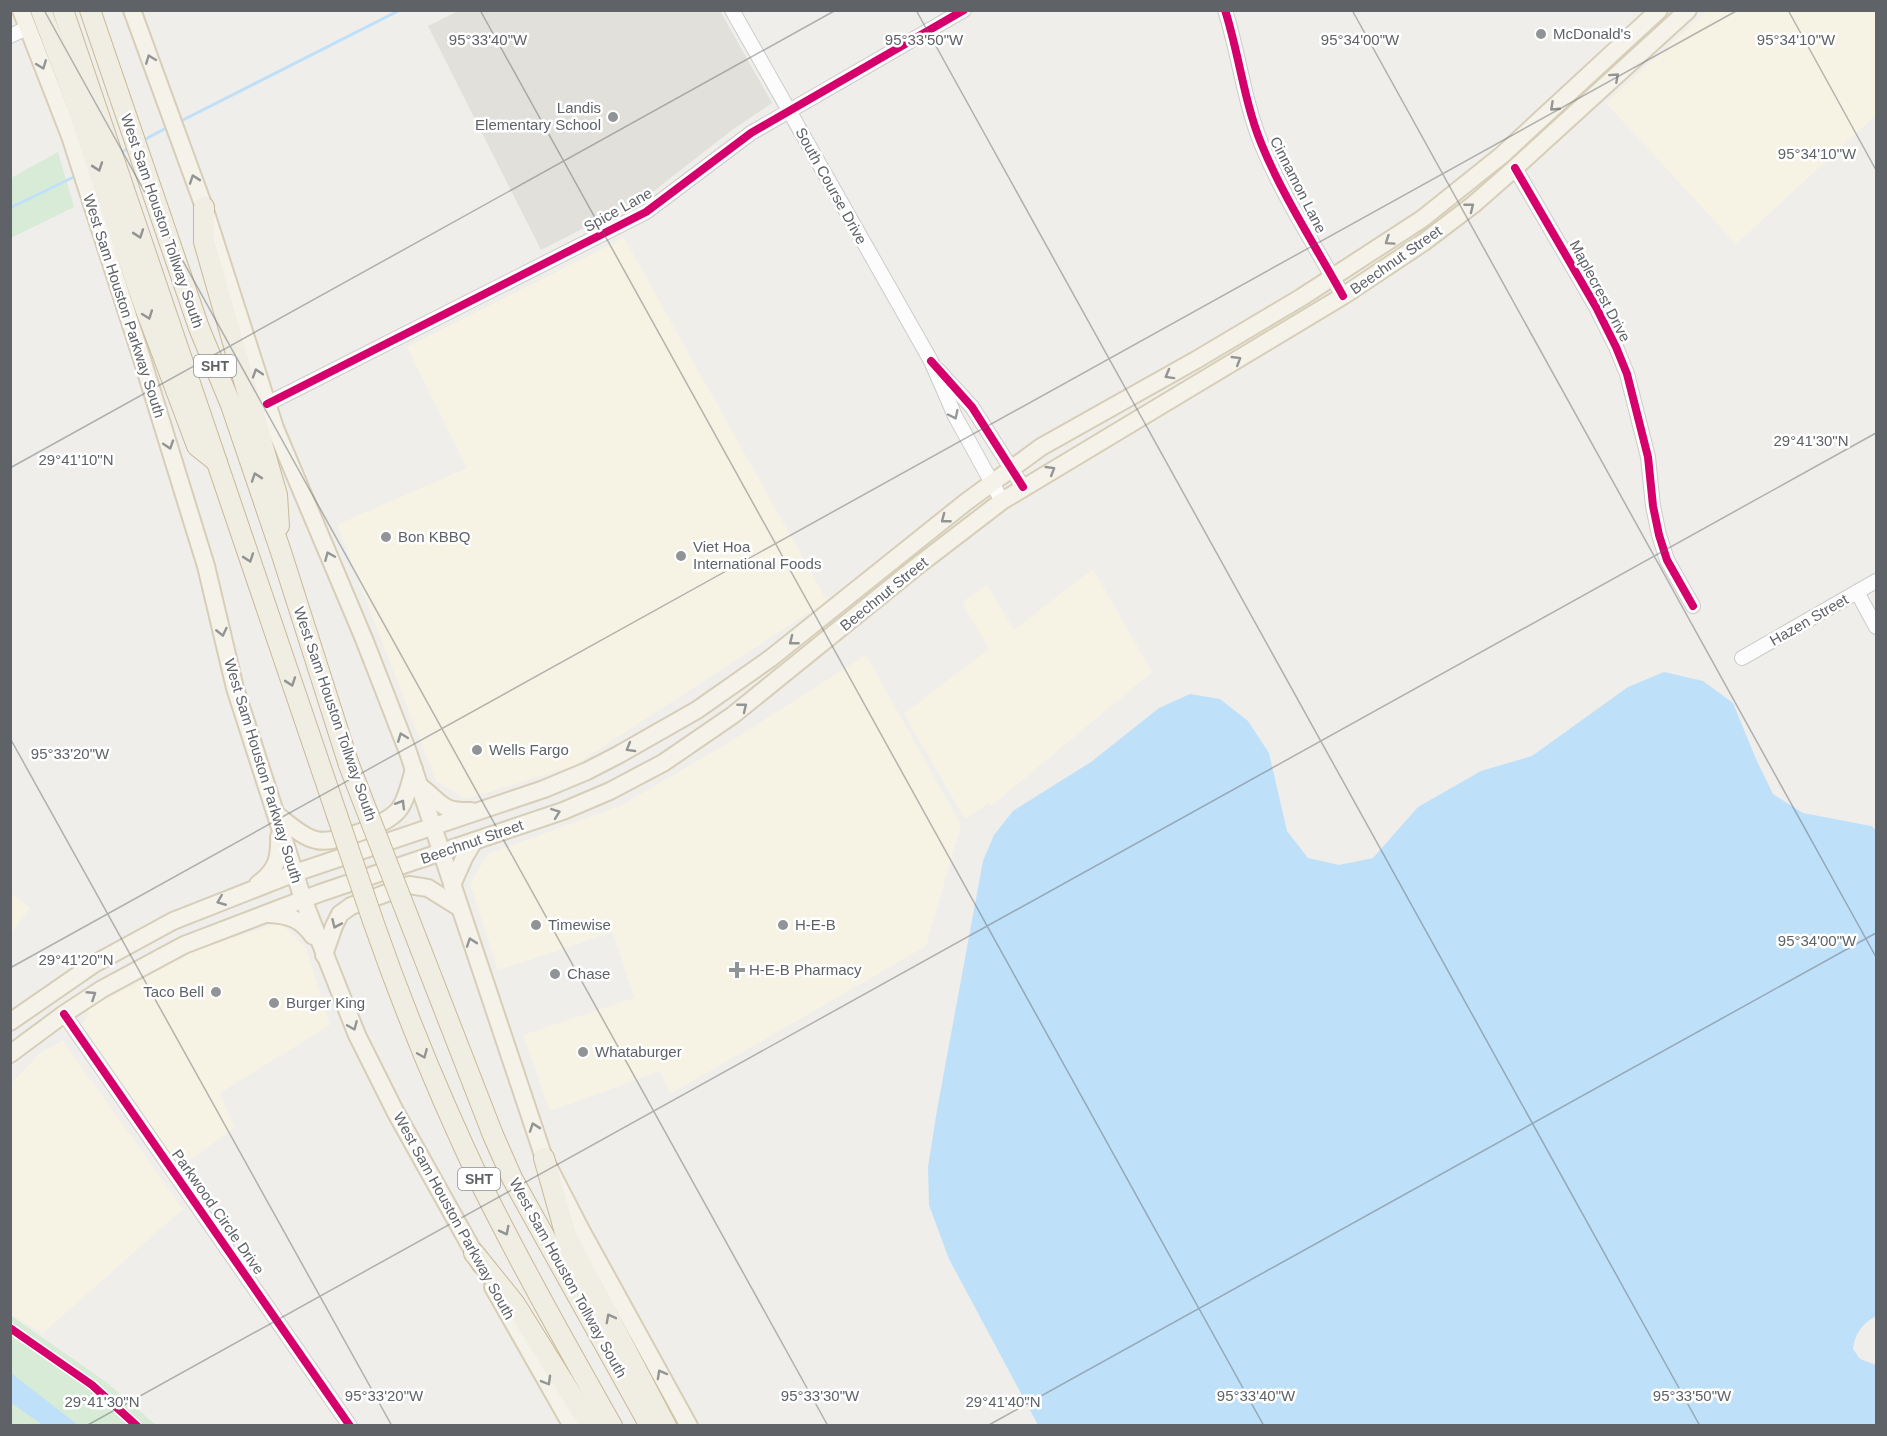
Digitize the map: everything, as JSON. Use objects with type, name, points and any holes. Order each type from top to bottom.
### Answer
[{"type":"highway","points":[[41,10],[87,134],[101,205],[144,305],[197,446],[217,462]]},
{"type":"highway","name":"West Sam Houston Tollway South","points":[[63,10],[373,921],[421,1049],[470,1160],[533,1284],[612,1425]]},
{"type":"highway","name":"West Sam Houston Tollway South","points":[[90,10],[199,328],[231,405],[349,765],[489,1125],[512,1178],[650,1425]]},
{"type":"highway","points":[[204,207],[204,242],[277,495],[281,552]]},
{"type":"highway","points":[[544,1158],[566,1236],[666,1425]]},
{"type":"highway","points":[[474,1253],[515,1304],[591,1425]]},
{"type":"main road","name":"West Sam Houston Parkway South","points":[[21,10],[73,148],[101,205],[206,566],[235,688],[322,951],[357,1035],[381,1084],[429,1175],[572,1425]]},
{"type":"main road","points":[[132,10],[204,207],[267,404],[302,494],[364,639],[414,769],[544,1158],[581,1230],[689,1425]]},
{"type":"main road","name":"Beechnut Street","points":[[10,1022],[106,957],[173,921],[295,873],[520,798],[587,771],[697,710],[771,658],[991,483],[1041,447],[1196,360],[1334,278],[1422,219],[1503,154],[1659,10]]},
{"type":"main road","name":"Beechnut Street","points":[[10,1054],[64,1014],[142,966],[184,945],[303,899],[563,811],[610,791],[663,763],[711,731],[1002,501],[1344,296],[1424,242],[1515,168],[1688,10]]},
{"type":"main road","points":[[1582,81],[1595,95]]},
{"type":"main road","points":[[1515,168],[1512,157],[1531,140],[1530,130]]},
{"type":"main road","points":[[1196,360],[1205,379]]},
{"type":"main road","points":[[827,615],[841,629]]},
{"type":"main road","points":[[697,710],[711,731]]},
{"type":"main road","points":[[277,815],[307,837],[318,841],[350,835],[379,824],[399,809],[407,793],[414,769]]},
{"type":"main road","points":[[419,786],[436,802],[450,810],[483,811]]},
{"type":"main road","points":[[252,889],[272,872],[280,855],[277,815]]},
{"type":"main road","points":[[452,885],[474,841]]},
{"type":"main road","points":[[322,951],[340,914],[351,906],[409,885],[428,888],[460,908]]},
{"type":"main road","points":[[265,913],[296,918],[304,924],[322,951]]},
{"type":"main road","points":[[173,921],[184,945]]},
{"type":"main road","points":[[50,993],[64,1014]]},
{"type":"street","name":"South Course Drive","points":[[732,10],[931,362],[955,416],[1002,501]]},
{"type":"street","name":"Spice Lane","points":[[267,404],[646,213],[751,133],[964,10]]},
{"type":"street","name":"Cinnamon Lane","points":[[1226,10],[1260,141],[1282,190],[1344,296]]},
{"type":"street","points":[[10,36],[27,28]]},
{"type":"street","name":"Maplecrest Drive","points":[[1515,168],[1590,297],[1616,347],[1626,374],[1648,457],[1653,506],[1659,535],[1667,560],[1693,606]]},
{"type":"street","name":"South Course Drive","points":[[931,362],[972,407],[1023,487]]},
{"type":"street","name":"Hazen Street","points":[[1742,658],[1876,581]]},
{"type":"street","points":[[1857,592],[1876,627]]},
{"type":"street","name":"Parkwood Circle Drive","points":[[64,1014],[350,1425]]},
{"type":"shaded area","name":"Landis Elementary School","points":[[460,10],[720,11],[772,103],[732,130],[650,194],[541,250],[428,26]]},
{"type":"shaded area","points":[[1707,11],[1876,11],[1876,115],[1736,244],[1606,103]]},
{"type":"shaded area","points":[[624,238],[827,601],[573,766],[466,799],[436,781],[337,525],[467,468],[407,347]]},
{"type":"shaded area","points":[[1093,569],[1152,672],[991,806],[989,803],[965,819],[904,714],[989,649],[962,602],[987,585],[1014,630]]},
{"type":"shaded area","points":[[866,655],[961,825],[926,946],[670,1094],[660,1071],[550,1111],[523,1035],[634,998],[613,932],[498,970],[470,884],[488,854],[622,805],[730,742]]},
{"type":"shaded area","points":[[11,893],[30,908],[10,933]]},
{"type":"shaded area","points":[[280,923],[306,948],[330,1025],[220,1093],[234,1128],[179,1168],[82,1025],[91,1008],[199,949]]},
{"type":"shaded area","points":[[63,1041],[183,1209],[43,1333],[11,1315],[11,1084],[40,1053]]},
{"type":"green space","points":[[58,152],[74,207],[11,238],[11,178]]},
{"type":"green space","points":[[10,1315],[106,1382],[156,1425],[11,1425]]},
{"type":"water","points":[[1664,672],[1703,681],[1733,703],[1773,794],[1803,813],[1871,826],[1876,830],[1876,1316],[1860,1330],[1855,1338],[1853,1349],[1860,1359],[1876,1365],[1876,1425],[1038,1425],[949,1259],[929,1205],[928,1167],[983,861],[994,835],[1013,811],[1091,762],[1159,708],[1190,694],[1220,699],[1248,721],[1269,753],[1287,831],[1308,858],[1339,865],[1373,858],[1418,807],[1481,771],[1532,756],[1628,687]]},
{"type":"water","points":[[11,1373],[78,1425],[43,1425],[11,1403]]},
{"type":"waterway","points":[[179,122],[400,10]]},
{"type":"waterway","points":[[142,141],[168,127]]},
{"type":"waterway","points":[[118,154],[131,147]]},
{"type":"waterway","points":[[10,208],[78,175]]},
{"type":"cycle path","points":[[267,404],[646,212],[751,133],[964,10]]},
{"type":"cycle path","points":[[1225,10],[1250,111],[1261,143],[1289,202],[1343,296]]},
{"type":"cycle path","points":[[1515,168],[1596,307],[1627,374],[1648,457],[1653,506],[1659,535],[1667,560],[1693,606]]},
{"type":"cycle path","points":[[931,361],[972,407],[1023,487]]},
{"type":"cycle path","points":[[64,1014],[350,1426]]},
{"type":"cycle path","points":[[10,1328],[92,1385],[137,1426]]},
{"type":"place","name":"McDonald's","points":[[1541,34]]},
{"type":"place","name":"Landis Elementary School","points":[[613,117]]},
{"type":"place","name":"Bon KBBQ","points":[[386,537]]},
{"type":"place","name":"Viet Hoa International Foods","points":[[681,556]]},
{"type":"place","name":"Wells Fargo","points":[[477,750]]},
{"type":"place","name":"Timewise","points":[[536,925]]},
{"type":"place","name":"H-E-B","points":[[783,925]]},
{"type":"place","name":"H-E-B Pharmacy","points":[[737,970]]},
{"type":"place","name":"Chase","points":[[555,974]]},
{"type":"place","name":"Taco Bell","points":[[216,992]]},
{"type":"place","name":"Burger King","points":[[274,1003]]},
{"type":"place","name":"Whataburger","points":[[583,1052]]}]
